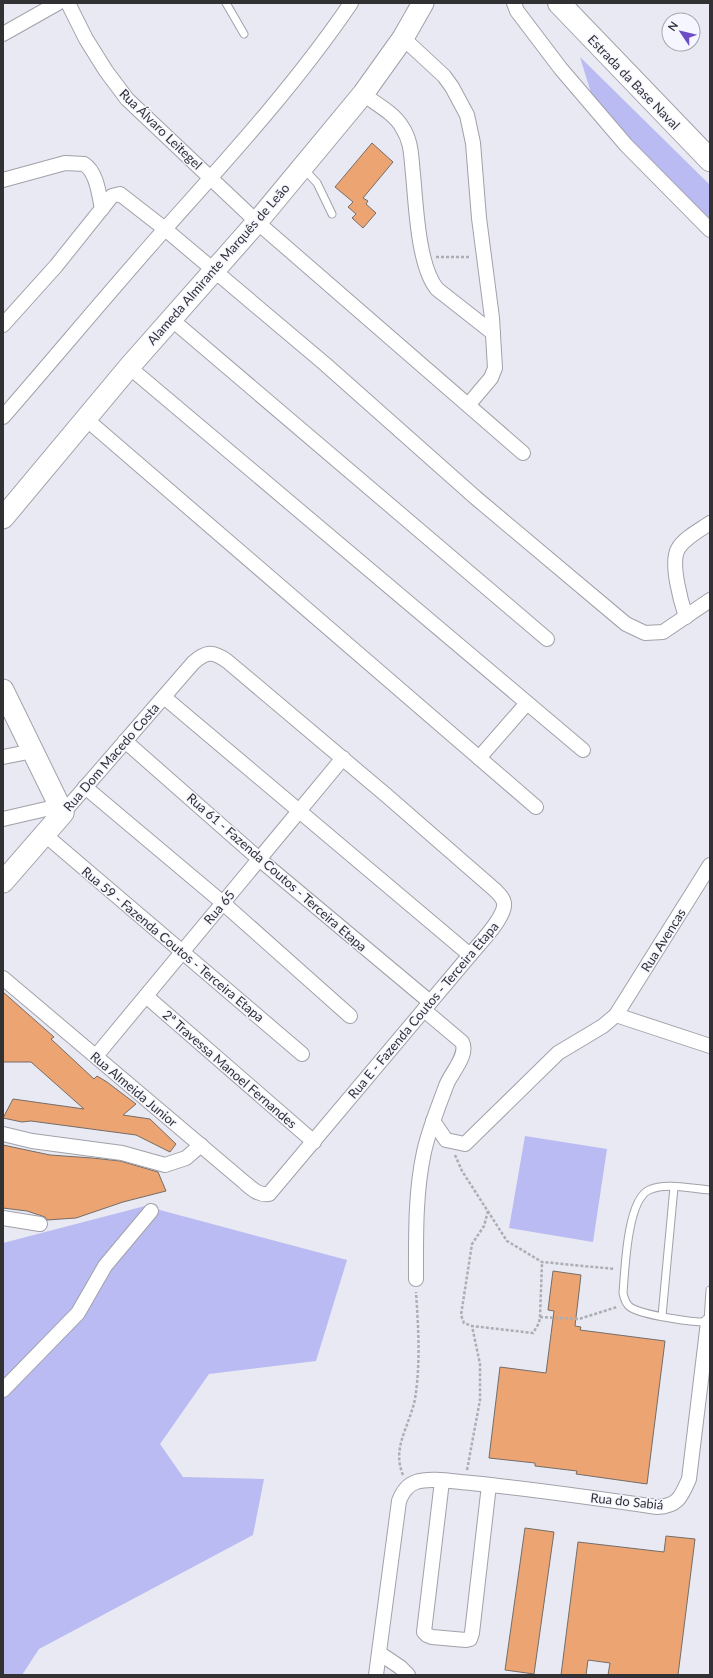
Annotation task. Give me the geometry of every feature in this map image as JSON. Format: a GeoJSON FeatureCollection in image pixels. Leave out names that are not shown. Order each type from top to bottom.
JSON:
{"type":"FeatureCollection","features":[{"type":"Feature","properties":{"kind":"main road","name":"Alameda Almirante Marquês de Leão"},"geometry":{"type":"LineString","coordinates":[[3,518],[129,367],[257,222],[363,94],[403,38],[423,3]]}},
{"type":"Feature","properties":{"kind":"main road","name":"Estrada da Base Naval"},"geometry":{"type":"LineString","coordinates":[[559,3],[710,160]]}},
{"type":"Feature","properties":{"kind":"main road"},"geometry":{"type":"LineString","coordinates":[[3,692],[61,809]]}},
{"type":"Feature","properties":{"kind":"main road","name":"Rua Dom Macedo Costa"},"geometry":{"type":"LineString","coordinates":[[3,882],[44,834],[61,809]]}},
{"type":"Feature","properties":{"kind":"street"},"geometry":{"type":"LineString","coordinates":[[3,34],[58,3]]}},
{"type":"Feature","properties":{"kind":"street","name":"Rua Álvaro Leitegel"},"geometry":{"type":"LineString","coordinates":[[68,3],[98,58],[127,99],[257,222],[470,404],[523,453]]}},
{"type":"Feature","properties":{"kind":"street"},"geometry":{"type":"LineString","coordinates":[[3,417],[165,229],[212,178],[289,86],[331,32],[351,3]]}},
{"type":"Feature","properties":{"kind":"street"},"geometry":{"type":"LineString","coordinates":[[514,3],[517,11],[561,69],[626,145],[710,230]]}},
{"type":"Feature","properties":{"kind":"street"},"geometry":{"type":"LineString","coordinates":[[403,38],[444,76],[467,115],[473,143],[493,333],[494,373],[470,404]]}},
{"type":"Feature","properties":{"kind":"street"},"geometry":{"type":"LineString","coordinates":[[363,94],[395,118],[408,137],[411,152],[418,227],[429,276],[437,290],[493,333]]}},
{"type":"Feature","properties":{"kind":"street"},"geometry":{"type":"LineString","coordinates":[[3,180],[65,163],[84,164],[89,169],[95,180],[102,209]]}},
{"type":"Feature","properties":{"kind":"street"},"geometry":{"type":"LineString","coordinates":[[3,325],[56,266],[114,194],[120,194],[165,229],[214,272],[325,364],[476,498],[621,620],[637,630],[655,633],[663,632],[710,600]]}},
{"type":"Feature","properties":{"kind":"street"},"geometry":{"type":"LineString","coordinates":[[171,319],[547,639]]}},
{"type":"Feature","properties":{"kind":"street"},"geometry":{"type":"LineString","coordinates":[[129,367],[583,750]]}},
{"type":"Feature","properties":{"kind":"street"},"geometry":{"type":"LineString","coordinates":[[86,419],[536,807]]}},
{"type":"Feature","properties":{"kind":"street"},"geometry":{"type":"LineString","coordinates":[[686,617],[678,580],[676,553],[682,544],[710,523]]}},
{"type":"Feature","properties":{"kind":"street","name":"Rua Dom Macedo Costa"},"geometry":{"type":"LineString","coordinates":[[61,809],[85,787],[193,663],[206,653],[217,654],[227,661]]}},
{"type":"Feature","properties":{"kind":"street","name":"Rua E - Fazenda Coutos - Terceira Etapa"},"geometry":{"type":"LineString","coordinates":[[227,661],[343,758],[502,897],[504,904],[501,916],[470,955],[314,1142],[268,1194]]}},
{"type":"Feature","properties":{"kind":"street"},"geometry":{"type":"LineString","coordinates":[[164,697],[300,810],[470,955]]}},
{"type":"Feature","properties":{"kind":"street"},"geometry":{"type":"LineString","coordinates":[[479,758],[527,703]]}},
{"type":"Feature","properties":{"kind":"street","name":"Rua 61 - Fazenda Coutos - Terceira Etapa"},"geometry":{"type":"LineString","coordinates":[[125,741],[427,1006],[462,1042],[464,1047],[462,1055],[448,1081],[433,1121]]}},
{"type":"Feature","properties":{"kind":"street"},"geometry":{"type":"LineString","coordinates":[[3,757],[33,751]]}},
{"type":"Feature","properties":{"kind":"street","name":"Rua 65"},"geometry":{"type":"LineString","coordinates":[[96,1056],[343,758]]}},
{"type":"Feature","properties":{"kind":"street"},"geometry":{"type":"LineString","coordinates":[[85,787],[222,903],[350,1016]]}},
{"type":"Feature","properties":{"kind":"street"},"geometry":{"type":"LineString","coordinates":[[3,820],[61,809]]}},
{"type":"Feature","properties":{"kind":"street","name":"Rua 59 - Fazenda Coutos - Terceira Etapa"},"geometry":{"type":"LineString","coordinates":[[44,834],[302,1054]]}},
{"type":"Feature","properties":{"kind":"street","name":"Rua Avencas"},"geometry":{"type":"LineString","coordinates":[[449,1142],[465,1144],[558,1053],[603,1026],[616,1015],[710,865]]}},
{"type":"Feature","properties":{"kind":"street","name":"Rua Almeida Junior"},"geometry":{"type":"LineString","coordinates":[[3,978],[250,1187],[260,1193],[268,1194]]}},
{"type":"Feature","properties":{"kind":"street","name":"2ª Travessa Manoel Fernandes"},"geometry":{"type":"LineString","coordinates":[[146,996],[314,1142]]}},
{"type":"Feature","properties":{"kind":"street"},"geometry":{"type":"LineString","coordinates":[[616,1015],[709,1043]]}},
{"type":"Feature","properties":{"kind":"street"},"geometry":{"type":"LineString","coordinates":[[433,1121],[439,1132],[449,1142]]}},
{"type":"Feature","properties":{"kind":"street"},"geometry":{"type":"LineString","coordinates":[[416,1279],[416,1233],[422,1162],[433,1121]]}},
{"type":"Feature","properties":{"kind":"street"},"geometry":{"type":"LineString","coordinates":[[3,1134],[32,1141],[122,1153],[165,1165],[186,1158],[201,1145]]}},
{"type":"Feature","properties":{"kind":"street"},"geometry":{"type":"LineString","coordinates":[[3,1390],[78,1313],[105,1266],[151,1211]]}},
{"type":"Feature","properties":{"kind":"street"},"geometry":{"type":"LineString","coordinates":[[3,1218],[40,1224]]}},
{"type":"Feature","properties":{"kind":"street","name":"Rua do Sabiá"},"geometry":{"type":"LineString","coordinates":[[408,1486],[423,1480],[442,1481],[490,1485],[657,1507],[668,1506],[676,1502],[689,1479],[709,1322]]}},
{"type":"Feature","properties":{"kind":"street"},"geometry":{"type":"LineString","coordinates":[[442,1481],[424,1632],[432,1637],[466,1640],[470,1639],[472,1633],[490,1485]]}},
{"type":"Feature","properties":{"kind":"street"},"geometry":{"type":"LineString","coordinates":[[376,1675],[399,1501],[402,1493],[408,1486]]}},
{"type":"Feature","properties":{"kind":"street"},"geometry":{"type":"LineString","coordinates":[[379,1653],[400,1667],[408,1675]]}},
{"type":"Feature","properties":{"kind":"lane"},"geometry":{"type":"LineString","coordinates":[[226,3],[244,34]]}},
{"type":"Feature","properties":{"kind":"lane"},"geometry":{"type":"LineString","coordinates":[[302,168],[317,183],[332,214]]}},
{"type":"Feature","properties":{"kind":"lane"},"geometry":{"type":"LineString","coordinates":[[710,1190],[674,1187],[650,1189],[643,1193],[637,1202],[632,1216],[623,1293],[626,1303],[637,1310],[662,1316],[709,1322],[710,1290]]}},
{"type":"Feature","properties":{"kind":"lane"},"geometry":{"type":"LineString","coordinates":[[662,1316],[674,1187]]}},
{"type":"Feature","properties":{"kind":"path"},"geometry":{"type":"LineString","coordinates":[[424,256],[484,258]]}},
{"type":"Feature","properties":{"kind":"path"},"geometry":{"type":"LineString","coordinates":[[449,1142],[462,1171],[507,1241],[542,1262],[625,1270]]}},
{"type":"Feature","properties":{"kind":"path"},"geometry":{"type":"LineString","coordinates":[[488,1211],[484,1226],[472,1244],[461,1315],[464,1323],[472,1326],[528,1334],[536,1331],[540,1317],[542,1262]]}},
{"type":"Feature","properties":{"kind":"path"},"geometry":{"type":"LineString","coordinates":[[408,1486],[400,1467],[398,1451],[415,1400],[417,1381],[419,1336],[416,1279]]}},
{"type":"Feature","properties":{"kind":"path"},"geometry":{"type":"LineString","coordinates":[[540,1317],[579,1319],[626,1303]]}},
{"type":"Feature","properties":{"kind":"path"},"geometry":{"type":"LineString","coordinates":[[464,1483],[480,1400],[480,1364],[472,1326]]}},
{"type":"Feature","properties":{"kind":"shaded area"},"geometry":{"type":"Polygon","coordinates":[[[580,57],[710,185],[710,222],[595,106],[580,57]]]}},
{"type":"Feature","properties":{"kind":"shaded area"},"geometry":{"type":"Polygon","coordinates":[[[525,1136],[607,1149],[593,1242],[509,1228],[525,1136]]]}},
{"type":"Feature","properties":{"kind":"shaded area"},"geometry":{"type":"Polygon","coordinates":[[[145,1206],[347,1260],[316,1361],[209,1374],[160,1444],[183,1477],[264,1479],[253,1535],[39,1649],[22,1675],[3,1675],[3,1243],[145,1206]]]}},
{"type":"Feature","properties":{"kind":"building"},"geometry":{"type":"Polygon","coordinates":[[[372,143],[393,162],[363,198],[368,201],[366,204],[376,213],[363,228],[352,218],[356,214],[348,207],[353,202],[335,187],[372,143]]]}},
{"type":"Feature","properties":{"kind":"building"},"geometry":{"type":"Polygon","coordinates":[[[3,992],[54,1037],[51,1039],[94,1079],[97,1076],[136,1104],[123,1115],[150,1119],[176,1144],[170,1152],[136,1135],[31,1121],[22,1122],[3,1118],[13,1099],[84,1109],[31,1062],[3,1062],[3,992]]]}},
{"type":"Feature","properties":{"kind":"building"},"geometry":{"type":"Polygon","coordinates":[[[3,1145],[50,1155],[120,1161],[158,1172],[166,1191],[123,1202],[76,1218],[47,1220],[45,1217],[27,1211],[3,1208],[3,1145]]]}},
{"type":"Feature","properties":{"kind":"building"},"geometry":{"type":"Polygon","coordinates":[[[553,1271],[581,1275],[575,1326],[581,1327],[580,1330],[665,1341],[647,1484],[576,1474],[577,1471],[535,1466],[535,1463],[489,1458],[500,1367],[546,1373],[554,1311],[548,1310],[553,1271]]]}},
{"type":"Feature","properties":{"kind":"building"},"geometry":{"type":"Polygon","coordinates":[[[525,1528],[554,1532],[534,1674],[505,1670],[525,1528]]]}},
{"type":"Feature","properties":{"kind":"building"},"geometry":{"type":"Polygon","coordinates":[[[666,1536],[695,1539],[678,1675],[608,1675],[610,1663],[588,1660],[586,1675],[561,1675],[578,1542],[664,1552],[666,1536]]]}}]}
